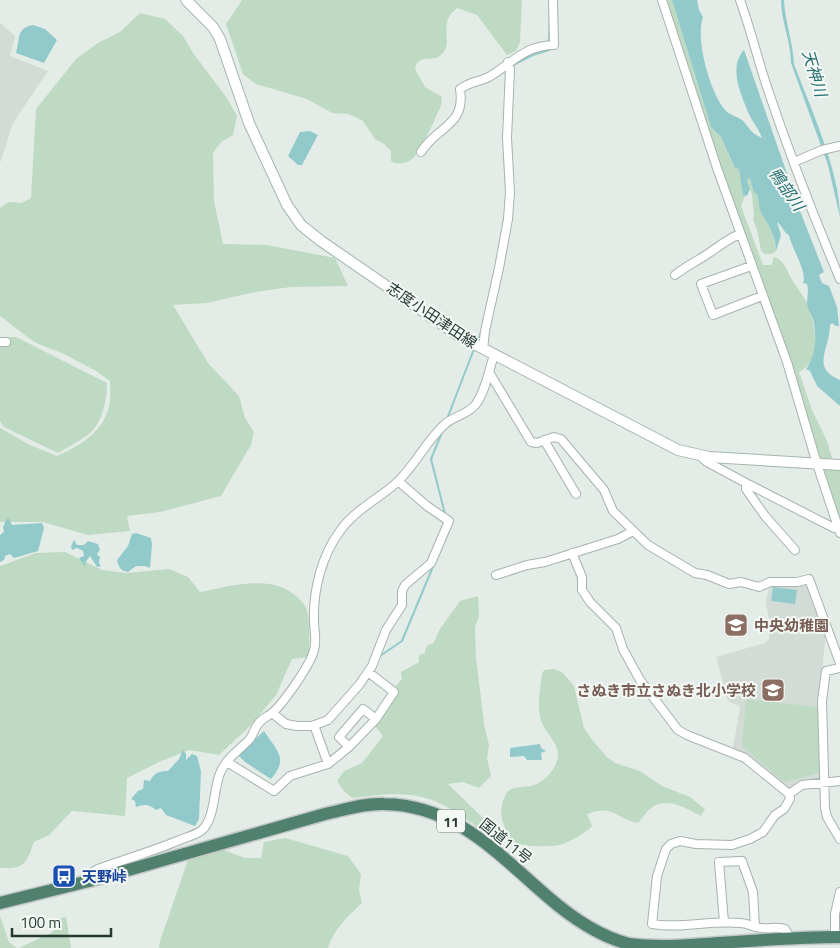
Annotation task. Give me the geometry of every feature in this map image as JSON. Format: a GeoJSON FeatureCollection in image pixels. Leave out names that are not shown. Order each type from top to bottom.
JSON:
{"type":"FeatureCollection","features":[{"type":"Feature","properties":{"kind":"highway","name":"国道11号"},"geometry":{"type":"LineString","coordinates":[[0,904],[352,808],[383,804],[404,805],[440,815],[461,826],[481,840],[561,908],[590,928],[629,944],[672,947],[790,938],[838,937]]}},
{"type":"Feature","properties":{"kind":"main road","name":"志度小田津田線"},"geometry":{"type":"LineString","coordinates":[[186,0],[213,27],[228,61],[249,123],[287,205],[301,225],[321,241],[437,322],[483,349],[678,450],[699,456],[840,465]]}},
{"type":"Feature","properties":{"kind":"street"},"geometry":{"type":"LineString","coordinates":[[421,152],[436,134],[451,124],[458,113],[462,98],[460,89],[469,83],[488,78],[508,62],[523,54],[544,45],[554,45],[553,0]]}},
{"type":"Feature","properties":{"kind":"street"},"geometry":{"type":"LineString","coordinates":[[662,0],[691,92],[751,266],[787,362],[839,530]]}},
{"type":"Feature","properties":{"kind":"street"},"geometry":{"type":"LineString","coordinates":[[740,0],[767,85],[811,210],[840,279]]}},
{"type":"Feature","properties":{"kind":"street"},"geometry":{"type":"LineString","coordinates":[[483,349],[484,331],[508,219],[510,192],[507,138],[510,69],[508,62]]}},
{"type":"Feature","properties":{"kind":"street"},"geometry":{"type":"LineString","coordinates":[[794,162],[840,146]]}},
{"type":"Feature","properties":{"kind":"street"},"geometry":{"type":"LineString","coordinates":[[675,276],[686,266],[731,237],[740,234]]}},
{"type":"Feature","properties":{"kind":"street"},"geometry":{"type":"LineString","coordinates":[[751,266],[701,284],[712,315],[762,296]]}},
{"type":"Feature","properties":{"kind":"street"},"geometry":{"type":"LineString","coordinates":[[93,880],[94,871],[98,869],[149,853],[200,832],[207,824],[221,771],[233,753],[252,736],[263,718],[272,713],[283,701],[310,660],[316,642],[314,619],[317,588],[322,565],[340,530],[373,499],[404,476],[421,452],[446,423],[475,406],[481,395],[494,355]]}},
{"type":"Feature","properties":{"kind":"street"},"geometry":{"type":"LineString","coordinates":[[488,372],[531,442],[537,443],[554,437],[561,439],[604,490],[613,511],[633,531],[660,552],[680,562],[695,573],[707,575],[729,584],[741,582],[759,587],[770,582],[797,582],[809,579],[840,663]]}},
{"type":"Feature","properties":{"kind":"street"},"geometry":{"type":"LineString","coordinates":[[544,440],[576,494]]}},
{"type":"Feature","properties":{"kind":"street"},"geometry":{"type":"LineString","coordinates":[[699,456],[746,483],[839,530]]}},
{"type":"Feature","properties":{"kind":"street"},"geometry":{"type":"LineString","coordinates":[[272,713],[286,724],[297,726],[314,725],[328,720],[368,672],[386,630],[402,605],[402,591],[405,585],[431,563],[449,521],[427,506],[398,481]]}},
{"type":"Feature","properties":{"kind":"street"},"geometry":{"type":"LineString","coordinates":[[746,483],[746,489],[765,516],[795,550]]}},
{"type":"Feature","properties":{"kind":"street"},"geometry":{"type":"LineString","coordinates":[[496,575],[618,539],[633,531]]}},
{"type":"Feature","properties":{"kind":"street"},"geometry":{"type":"LineString","coordinates":[[572,553],[582,577],[582,590],[590,602],[616,628],[623,649],[640,680],[667,718],[678,730],[687,735],[745,758],[789,794],[790,799],[784,809],[775,815],[763,832],[750,839],[732,845],[696,844],[680,841],[671,844],[666,849],[657,876],[652,924],[666,926],[724,922],[743,923],[755,927],[785,929],[790,938]]}},
{"type":"Feature","properties":{"kind":"street"},"geometry":{"type":"LineString","coordinates":[[840,668],[826,671],[822,701],[825,808],[827,817],[840,839]]}},
{"type":"Feature","properties":{"kind":"street"},"geometry":{"type":"LineString","coordinates":[[227,762],[274,791],[290,776],[328,764],[349,747],[376,719],[394,692],[368,672]]}},
{"type":"Feature","properties":{"kind":"street"},"geometry":{"type":"LineString","coordinates":[[349,747],[339,737],[363,710],[376,719]]}},
{"type":"Feature","properties":{"kind":"street"},"geometry":{"type":"LineString","coordinates":[[314,725],[328,764]]}},
{"type":"Feature","properties":{"kind":"street"},"geometry":{"type":"LineString","coordinates":[[789,794],[802,786],[840,781]]}},
{"type":"Feature","properties":{"kind":"street"},"geometry":{"type":"LineString","coordinates":[[724,922],[719,862],[742,860],[753,892],[755,927]]}},
{"type":"Feature","properties":{"kind":"street"},"geometry":{"type":"LineString","coordinates":[[838,937],[835,914],[840,892]]}},
{"type":"Feature","properties":{"kind":"shaded area"},"geometry":{"type":"Polygon","coordinates":[[[0,23],[15,36],[10,56],[48,71],[13,123],[0,163],[0,23]]]}},
{"type":"Feature","properties":{"kind":"shaded area","name":"さぬき市立さぬき北小学校"},"geometry":{"type":"Polygon","coordinates":[[[770,583],[808,583],[826,632],[819,703],[822,779],[789,791],[733,748],[740,707],[728,701],[716,657],[765,643],[769,639],[769,620],[766,602],[770,583]]]}},
{"type":"Feature","properties":{"kind":"green space"},"geometry":{"type":"Polygon","coordinates":[[[242,0],[522,0],[520,42],[516,51],[507,55],[477,15],[457,8],[451,14],[446,27],[445,50],[437,57],[419,61],[415,69],[425,87],[442,97],[441,106],[415,156],[407,162],[394,163],[391,161],[391,151],[375,139],[363,121],[358,118],[348,114],[332,113],[307,99],[256,84],[243,74],[226,24],[242,0]]]}},
{"type":"Feature","properties":{"kind":"green space"},"geometry":{"type":"Polygon","coordinates":[[[665,0],[672,0],[711,127],[721,137],[735,168],[739,169],[745,196],[741,206],[763,265],[772,265],[773,258],[775,257],[781,261],[811,313],[815,333],[814,352],[806,367],[799,372],[832,458],[840,468],[840,524],[804,405],[693,92],[665,0]]]}},
{"type":"Feature","properties":{"kind":"green space"},"geometry":{"type":"Polygon","coordinates":[[[140,13],[165,19],[183,36],[193,53],[227,98],[237,116],[233,135],[221,142],[213,153],[214,201],[223,244],[267,245],[335,258],[348,286],[291,287],[255,292],[207,303],[173,305],[208,363],[239,396],[245,418],[254,432],[251,445],[221,496],[160,512],[127,516],[130,531],[88,535],[43,522],[0,522],[0,428],[30,445],[57,456],[83,442],[98,429],[108,412],[110,381],[96,371],[64,354],[34,342],[0,316],[0,208],[9,202],[21,203],[31,198],[36,109],[76,59],[98,43],[120,32],[140,13]]]}},
{"type":"Feature","properties":{"kind":"green space"},"geometry":{"type":"Polygon","coordinates":[[[750,178],[754,192],[757,194],[760,211],[769,226],[775,242],[776,251],[772,254],[765,254],[761,251],[757,229],[753,220],[752,195],[747,180],[750,178]]]}},
{"type":"Feature","properties":{"kind":"green space"},"geometry":{"type":"Polygon","coordinates":[[[0,337],[16,337],[107,383],[101,417],[89,434],[58,453],[4,427],[0,421],[0,337]]]}},
{"type":"Feature","properties":{"kind":"green space"},"geometry":{"type":"Polygon","coordinates":[[[65,552],[102,570],[126,573],[169,569],[188,577],[200,592],[228,586],[257,583],[283,588],[295,595],[307,610],[309,657],[292,659],[276,695],[250,726],[219,755],[189,750],[127,778],[125,816],[72,811],[49,835],[34,842],[23,864],[15,867],[0,868],[0,566],[36,553],[65,552]]]}},
{"type":"Feature","properties":{"kind":"green space"},"geometry":{"type":"Polygon","coordinates":[[[478,596],[479,616],[475,627],[476,657],[484,724],[489,745],[487,758],[491,776],[479,788],[463,782],[448,784],[487,822],[499,843],[457,813],[435,801],[403,794],[352,798],[337,781],[344,771],[362,763],[383,736],[374,725],[398,694],[395,687],[402,679],[401,672],[419,662],[419,655],[425,653],[428,645],[433,644],[440,629],[460,601],[478,596]]]}},
{"type":"Feature","properties":{"kind":"green space"},"geometry":{"type":"Polygon","coordinates":[[[554,669],[563,673],[574,686],[584,728],[607,757],[615,763],[640,771],[662,786],[690,797],[705,809],[701,816],[670,803],[664,803],[651,808],[638,823],[603,810],[587,814],[592,826],[577,837],[560,845],[529,846],[512,841],[503,823],[502,804],[504,797],[512,789],[534,785],[541,781],[552,771],[558,758],[556,746],[542,723],[539,705],[542,674],[544,670],[554,669]]]}},
{"type":"Feature","properties":{"kind":"green space"},"geometry":{"type":"Polygon","coordinates":[[[746,699],[818,707],[820,773],[784,782],[742,746],[746,699]]]}},
{"type":"Feature","properties":{"kind":"green space"},"geometry":{"type":"Polygon","coordinates":[[[285,838],[348,856],[361,874],[359,890],[362,903],[337,929],[328,948],[159,948],[189,857],[218,848],[245,858],[261,858],[264,842],[285,838]]]}},
{"type":"Feature","properties":{"kind":"green space"},"geometry":{"type":"Polygon","coordinates":[[[0,916],[9,942],[17,948],[0,948],[0,916]]]}},
{"type":"Feature","properties":{"kind":"green space"},"geometry":{"type":"Polygon","coordinates":[[[66,917],[71,948],[19,948],[53,932],[52,920],[66,917]]]}},
{"type":"Feature","properties":{"kind":"water","name":"鴨部川"},"geometry":{"type":"Polygon","coordinates":[[[672,0],[697,0],[703,17],[701,38],[705,65],[719,102],[727,112],[742,120],[752,132],[762,138],[749,114],[737,81],[737,64],[744,50],[800,211],[824,272],[819,275],[822,283],[829,286],[837,307],[839,326],[832,323],[830,325],[824,364],[826,370],[831,375],[840,380],[840,406],[817,386],[810,371],[806,369],[813,353],[815,329],[807,304],[807,284],[803,283],[803,273],[789,235],[777,222],[781,235],[776,251],[775,241],[760,211],[757,194],[754,193],[750,178],[747,180],[750,189],[747,196],[743,195],[739,169],[735,168],[721,137],[711,127],[672,0]]]}},
{"type":"Feature","properties":{"kind":"water"},"geometry":{"type":"Polygon","coordinates":[[[781,0],[784,0],[794,64],[830,160],[839,199],[840,217],[828,165],[791,63],[781,0]]]}},
{"type":"Feature","properties":{"kind":"water"},"geometry":{"type":"Polygon","coordinates":[[[33,25],[45,29],[57,40],[44,63],[16,53],[21,31],[33,25]]]}},
{"type":"Feature","properties":{"kind":"water"},"geometry":{"type":"Polygon","coordinates":[[[310,131],[318,135],[302,165],[298,165],[288,156],[300,132],[310,131]]]}},
{"type":"Feature","properties":{"kind":"water"},"geometry":{"type":"Polygon","coordinates":[[[8,517],[12,525],[42,523],[44,528],[38,551],[14,558],[10,554],[5,556],[4,560],[0,562],[0,535],[4,532],[3,527],[8,517]]]}},
{"type":"Feature","properties":{"kind":"water"},"geometry":{"type":"Polygon","coordinates":[[[136,533],[151,538],[150,568],[136,566],[128,572],[120,568],[117,560],[128,546],[132,534],[136,533]]]}},
{"type":"Feature","properties":{"kind":"water"},"geometry":{"type":"Polygon","coordinates":[[[74,540],[77,545],[84,545],[88,541],[98,544],[100,550],[97,554],[100,557],[99,563],[101,566],[97,567],[90,556],[85,563],[85,567],[79,558],[84,556],[83,551],[77,548],[72,550],[71,546],[74,540]]]}},
{"type":"Feature","properties":{"kind":"water"},"geometry":{"type":"Polygon","coordinates":[[[773,587],[797,590],[795,604],[771,601],[773,587]]]}},
{"type":"Feature","properties":{"kind":"water"},"geometry":{"type":"Polygon","coordinates":[[[264,731],[277,749],[280,760],[276,772],[271,779],[245,762],[238,755],[264,731]]]}},
{"type":"Feature","properties":{"kind":"water"},"geometry":{"type":"Polygon","coordinates":[[[540,744],[541,748],[546,751],[541,753],[542,760],[527,760],[524,756],[510,757],[510,748],[540,744]]]}},
{"type":"Feature","properties":{"kind":"water"},"geometry":{"type":"Polygon","coordinates":[[[183,750],[186,754],[186,760],[192,754],[197,756],[201,771],[199,819],[195,826],[166,815],[161,808],[156,810],[146,805],[136,807],[135,801],[131,799],[138,791],[143,789],[144,780],[150,781],[157,773],[168,771],[179,759],[183,750]]]}},
{"type":"Feature","properties":{"kind":"waterway"},"geometry":{"type":"LineString","coordinates":[[549,41],[550,16]]}},
{"type":"Feature","properties":{"kind":"waterway"},"geometry":{"type":"LineString","coordinates":[[513,65],[533,55],[549,50]]}},
{"type":"Feature","properties":{"kind":"waterway"},"geometry":{"type":"LineString","coordinates":[[506,70],[506,86]]}},
{"type":"Feature","properties":{"kind":"waterway"},"geometry":{"type":"LineString","coordinates":[[506,185],[506,196]]}},
{"type":"Feature","properties":{"kind":"waterway"},"geometry":{"type":"LineString","coordinates":[[477,342],[482,330]]}},
{"type":"Feature","properties":{"kind":"waterway"},"geometry":{"type":"LineString","coordinates":[[447,419],[474,349]]}},
{"type":"Feature","properties":{"kind":"waterway"},"geometry":{"type":"LineString","coordinates":[[443,430],[431,459],[445,514]]}},
{"type":"Feature","properties":{"kind":"waterway"},"geometry":{"type":"LineString","coordinates":[[380,656],[402,641],[434,564]]}},
{"type":"Feature","properties":{"kind":"place","name":"中央幼稚園"},"geometry":{"type":"Point","coordinates":[736,625]}},
{"type":"Feature","properties":{"kind":"place","name":"さぬき市立さぬき北小学校"},"geometry":{"type":"Point","coordinates":[773,690]}},
{"type":"Feature","properties":{"kind":"place","name":"天野峠"},"geometry":{"type":"Point","coordinates":[64,876]}},
{"type":"Feature","properties":{"kind":"water label","name":"天神川"},"geometry":{"type":"Point","coordinates":[815,73]}}]}
